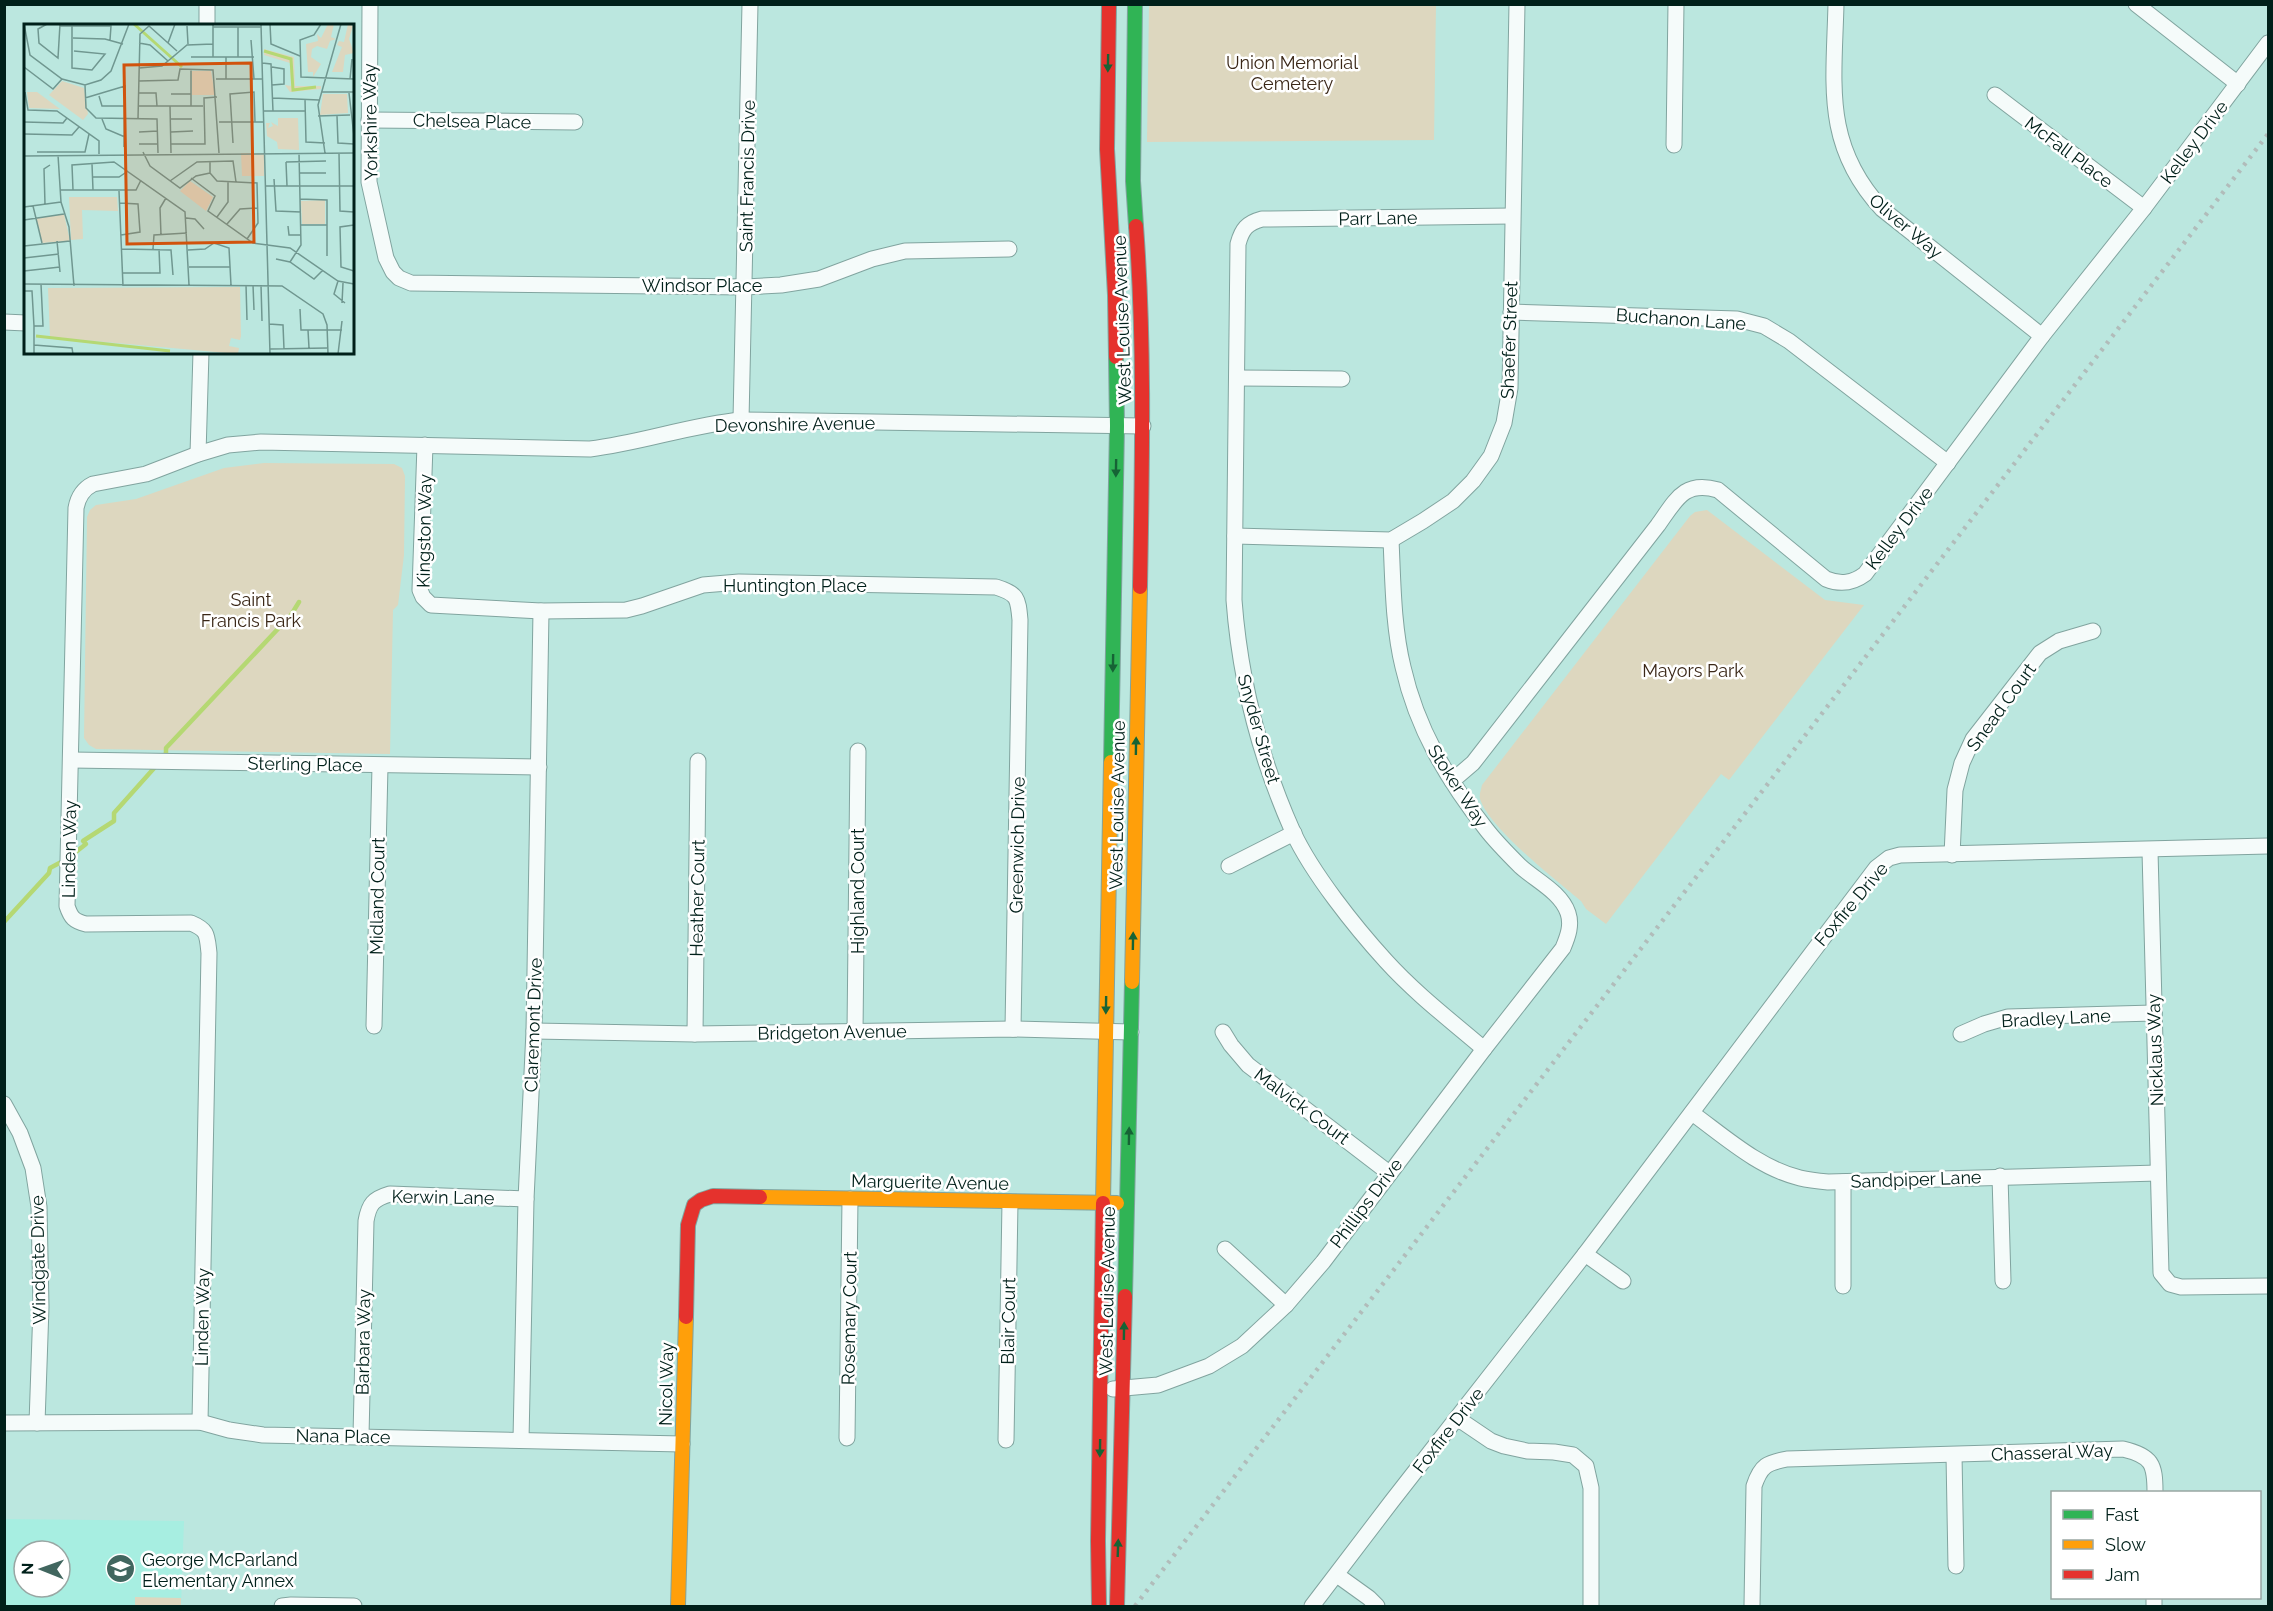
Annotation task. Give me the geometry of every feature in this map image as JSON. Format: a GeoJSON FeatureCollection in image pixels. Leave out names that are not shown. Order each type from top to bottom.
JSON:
{"type":"FeatureCollection","features":[{"type":"Feature","properties":{"kind":"main road","name":"West Louise Avenue"},"geometry":{"type":"LineString","coordinates":[[1099,1606],[1103,1202],[1117,426],[1115,295],[1107,148],[1109,4]]}},
{"type":"Feature","properties":{"kind":"main road","name":"West Louise Avenue"},"geometry":{"type":"LineString","coordinates":[[1117,1606],[1128,1203],[1143,426],[1141,294],[1133,180],[1135,4]]}},
{"type":"Feature","properties":{"kind":"main road","name":"Nicol Way"},"geometry":{"type":"LineString","coordinates":[[678,1606],[688,1225],[691,1208],[698,1200],[712,1196],[733,1197]]}},
{"type":"Feature","properties":{"kind":"main road","name":"Marguerite Avenue"},"geometry":{"type":"LineString","coordinates":[[733,1197],[1128,1203]]}},
{"type":"Feature","properties":{"kind":"street"},"geometry":{"type":"LineString","coordinates":[[207,4],[207,24]]}},
{"type":"Feature","properties":{"kind":"street","name":"Yorkshire Way"},"geometry":{"type":"LineString","coordinates":[[370,4],[369,183],[386,258],[393,272]]}},
{"type":"Feature","properties":{"kind":"street","name":"Saint Francis Drive"},"geometry":{"type":"LineString","coordinates":[[741,420],[750,4]]}},
{"type":"Feature","properties":{"kind":"street","name":"Shaefer Street"},"geometry":{"type":"LineString","coordinates":[[1391,540],[1453,501],[1473,482],[1491,456],[1504,423],[1510,388],[1517,4]]}},
{"type":"Feature","properties":{"kind":"street"},"geometry":{"type":"LineString","coordinates":[[1674,145],[1677,4]]}},
{"type":"Feature","properties":{"kind":"street","name":"Oliver Way"},"geometry":{"type":"LineString","coordinates":[[1836,4],[1836,112],[1841,144],[1865,191],[1882,209],[2042,336]]}},
{"type":"Feature","properties":{"kind":"street"},"geometry":{"type":"LineString","coordinates":[[2136,4],[2238,84]]}},
{"type":"Feature","properties":{"kind":"street","name":"Kelley Drive"},"geometry":{"type":"LineString","coordinates":[[1452,782],[1473,763],[1677,498],[1686,490],[1705,486],[1718,490],[1826,579],[1841,583],[1855,581],[1865,574],[2042,336],[2144,208],[2268,43]]}},
{"type":"Feature","properties":{"kind":"street","name":"McFall Place"},"geometry":{"type":"LineString","coordinates":[[1995,95],[2144,208]]}},
{"type":"Feature","properties":{"kind":"street","name":"Chelsea Place"},"geometry":{"type":"LineString","coordinates":[[369,120],[575,122]]}},
{"type":"Feature","properties":{"kind":"street","name":"Parr Lane"},"geometry":{"type":"LineString","coordinates":[[1245,226],[1262,219],[1512,216]]}},
{"type":"Feature","properties":{"kind":"street","name":"Snyder Street"},"geometry":{"type":"LineString","coordinates":[[1245,226],[1238,244],[1234,600],[1237,646],[1250,710],[1266,761],[1294,833],[1340,906],[1385,960],[1421,996],[1484,1049]]}},
{"type":"Feature","properties":{"kind":"street","name":"Windsor Place"},"geometry":{"type":"LineString","coordinates":[[393,272],[399,278],[411,283],[780,285],[819,279],[905,251],[1009,249]]}},
{"type":"Feature","properties":{"kind":"street","name":"Buchanon Lane"},"geometry":{"type":"LineString","coordinates":[[1511,312],[1737,319],[1764,326],[1790,341],[1948,463]]}},
{"type":"Feature","properties":{"kind":"street"},"geometry":{"type":"LineString","coordinates":[[4,322],[24,323]]}},
{"type":"Feature","properties":{"kind":"street"},"geometry":{"type":"LineString","coordinates":[[198,454],[201,354]]}},
{"type":"Feature","properties":{"kind":"street"},"geometry":{"type":"LineString","coordinates":[[1237,378],[1342,380]]}},
{"type":"Feature","properties":{"kind":"street","name":"Devonshire Avenue"},"geometry":{"type":"LineString","coordinates":[[198,454],[228,445],[261,442],[590,448],[619,445],[710,423],[741,420],[1143,426]]}},
{"type":"Feature","properties":{"kind":"street","name":"Kingston Way"},"geometry":{"type":"LineString","coordinates":[[425,445],[420,590],[431,605],[438,607]]}},
{"type":"Feature","properties":{"kind":"street","name":"Linden Way"},"geometry":{"type":"LineString","coordinates":[[198,454],[146,474],[93,484],[86,487],[77,499],[68,906],[71,917],[77,922],[86,924],[190,922],[202,927],[207,935],[209,964],[200,1422]]}},
{"type":"Feature","properties":{"kind":"street"},"geometry":{"type":"LineString","coordinates":[[1235,536],[1391,540]]}},
{"type":"Feature","properties":{"kind":"street","name":"Stoker Way"},"geometry":{"type":"LineString","coordinates":[[1391,540],[1396,617],[1403,667],[1421,726],[1438,761],[1491,836],[1521,867],[1566,906],[1570,932]]}},
{"type":"Feature","properties":{"kind":"street","name":"Huntington Place"},"geometry":{"type":"LineString","coordinates":[[438,607],[541,611],[626,610],[703,585],[739,582],[996,587],[1010,592],[1018,602],[1020,661]]}},
{"type":"Feature","properties":{"kind":"street","name":"Claremont Drive"},"geometry":{"type":"LineString","coordinates":[[521,1440],[526,1198],[534,1031],[541,611]]}},
{"type":"Feature","properties":{"kind":"street","name":"Snead Court"},"geometry":{"type":"LineString","coordinates":[[1952,855],[1955,790],[1962,763],[1973,739],[2040,653],[2059,641],[2093,630]]}},
{"type":"Feature","properties":{"kind":"street","name":"Greenwich Drive"},"geometry":{"type":"LineString","coordinates":[[1014,1029],[1020,661]]}},
{"type":"Feature","properties":{"kind":"street","name":"Highland Court"},"geometry":{"type":"LineString","coordinates":[[855,1032],[858,751]]}},
{"type":"Feature","properties":{"kind":"street","name":"Sterling Place"},"geometry":{"type":"LineString","coordinates":[[71,760],[539,767]]}},
{"type":"Feature","properties":{"kind":"street","name":"Heather Court"},"geometry":{"type":"LineString","coordinates":[[695,1034],[698,761]]}},
{"type":"Feature","properties":{"kind":"street","name":"Midland Court"},"geometry":{"type":"LineString","coordinates":[[374,1026],[380,766]]}},
{"type":"Feature","properties":{"kind":"street"},"geometry":{"type":"LineString","coordinates":[[1229,866],[1294,833]]}},
{"type":"Feature","properties":{"kind":"street","name":"Foxfire Drive"},"geometry":{"type":"LineString","coordinates":[[1312,1606],[1585,1254],[1876,868],[1889,858],[1900,855],[2150,851],[2268,846]]}},
{"type":"Feature","properties":{"kind":"street","name":"Nicklaus Way"},"geometry":{"type":"LineString","coordinates":[[2150,851],[2161,1273],[2170,1284],[2181,1287],[2268,1286]]}},
{"type":"Feature","properties":{"kind":"street","name":"Phillips Drive"},"geometry":{"type":"LineString","coordinates":[[1101,1389],[1158,1385],[1209,1366],[1242,1346],[1286,1305],[1323,1262],[1563,948],[1570,932]]}},
{"type":"Feature","properties":{"kind":"street","name":"Bradley Lane"},"geometry":{"type":"LineString","coordinates":[[1961,1034],[1984,1023],[2008,1017],[2154,1013]]}},
{"type":"Feature","properties":{"kind":"street","name":"Bridgeton Avenue"},"geometry":{"type":"LineString","coordinates":[[534,1031],[695,1034],[1014,1029],[1131,1032]]}},
{"type":"Feature","properties":{"kind":"street","name":"Malvick Court"},"geometry":{"type":"LineString","coordinates":[[1223,1032],[1248,1065],[1389,1173]]}},
{"type":"Feature","properties":{"kind":"street","name":"Windgate Drive"},"geometry":{"type":"LineString","coordinates":[[4,1104],[20,1133],[33,1168],[39,1207],[40,1307],[37,1423]]}},
{"type":"Feature","properties":{"kind":"street","name":"Sandpiper Lane"},"geometry":{"type":"LineString","coordinates":[[1692,1113],[1746,1154],[1799,1178],[1827,1182],[2158,1173]]}},
{"type":"Feature","properties":{"kind":"street"},"geometry":{"type":"LineString","coordinates":[[2000,1176],[2003,1281]]}},
{"type":"Feature","properties":{"kind":"street"},"geometry":{"type":"LineString","coordinates":[[1843,1182],[1843,1286]]}},
{"type":"Feature","properties":{"kind":"street","name":"Kerwin Lane"},"geometry":{"type":"LineString","coordinates":[[365,1248],[369,1207],[375,1198],[390,1194],[526,1198]]}},
{"type":"Feature","properties":{"kind":"street","name":"Rosemary Court"},"geometry":{"type":"LineString","coordinates":[[847,1438],[850,1199]]}},
{"type":"Feature","properties":{"kind":"street","name":"Blair Court"},"geometry":{"type":"LineString","coordinates":[[1006,1440],[1010,1202]]}},
{"type":"Feature","properties":{"kind":"street","name":"Barbara Way"},"geometry":{"type":"LineString","coordinates":[[361,1436],[365,1248]]}},
{"type":"Feature","properties":{"kind":"street"},"geometry":{"type":"LineString","coordinates":[[1225,1249],[1286,1305]]}},
{"type":"Feature","properties":{"kind":"street"},"geometry":{"type":"LineString","coordinates":[[1585,1254],[1623,1281]]}},
{"type":"Feature","properties":{"kind":"street"},"geometry":{"type":"LineString","coordinates":[[1457,1418],[1491,1441],[1504,1446],[1527,1451],[1573,1455],[1586,1466],[1591,1488],[1591,1606]]}},
{"type":"Feature","properties":{"kind":"street","name":"Nana Place"},"geometry":{"type":"LineString","coordinates":[[4,1423],[200,1422],[229,1430],[263,1435],[682,1444]]}},
{"type":"Feature","properties":{"kind":"street","name":"Chasseral Way"},"geometry":{"type":"LineString","coordinates":[[1954,1455],[2123,1449],[2140,1453],[2151,1463],[2155,1474],[2155,1491]]}},
{"type":"Feature","properties":{"kind":"street"},"geometry":{"type":"LineString","coordinates":[[1752,1606],[1754,1485],[1758,1474],[1768,1463],[1787,1459],[1954,1455],[1956,1566]]}},
{"type":"Feature","properties":{"kind":"street"},"geometry":{"type":"LineString","coordinates":[[1337,1575],[1377,1606]]}},
{"type":"Feature","properties":{"kind":"street"},"geometry":{"type":"LineString","coordinates":[[282,1606],[354,1606]]}},
{"type":"Feature","properties":{"kind":"shaded area","name":"George McParland Elementary Annex"},"geometry":{"type":"Polygon","coordinates":[[[5,1519],[184,1521],[181,1606],[5,1606],[5,1519]]]}},
{"type":"Feature","properties":{"kind":"green space","name":"Union Memorial Cemetery"},"geometry":{"type":"Polygon","coordinates":[[[1149,5],[1436,5],[1434,140],[1147,142],[1149,5]]]}},
{"type":"Feature","properties":{"kind":"green space","name":"Saint Francis Park"},"geometry":{"type":"Polygon","coordinates":[[[264,463],[394,464],[402,468],[405,476],[404,555],[398,605],[393,610],[390,754],[96,749],[89,745],[84,738],[87,517],[90,510],[96,505],[136,499],[224,468],[264,463]]]}},
{"type":"Feature","properties":{"kind":"green space","name":"Mayors Park"},"geometry":{"type":"Polygon","coordinates":[[[1707,510],[1825,600],[1864,605],[1729,780],[1721,774],[1606,924],[1586,909],[1581,901],[1510,839],[1486,811],[1480,799],[1480,792],[1482,785],[1690,516],[1695,512],[1707,510]]]}},
{"type":"Feature","properties":{"kind":"green space"},"geometry":{"type":"Polygon","coordinates":[[[135,1597],[181,1598],[181,1606],[135,1606],[135,1597]]]}},
{"type":"Feature","properties":{"kind":"waterway"},"geometry":{"type":"LineString","coordinates":[[163,757],[166,748],[291,615],[299,602]]}},
{"type":"Feature","properties":{"kind":"waterway"},"geometry":{"type":"LineString","coordinates":[[72,855],[86,844],[83,841],[114,821],[114,813],[156,766]]}},
{"type":"Feature","properties":{"kind":"waterway"},"geometry":{"type":"LineString","coordinates":[[4,922],[49,873],[50,868],[65,860]]}},
{"type":"Feature","properties":{"kind":"railway"},"geometry":{"type":"LineString","coordinates":[[1135,1606],[2268,134]]}},
{"type":"Feature","properties":{"kind":"traffic: fast"},"geometry":{"type":"LineString","coordinates":[[1135,4],[1133,181],[1136,226]]}},
{"type":"Feature","properties":{"kind":"traffic: fast"},"geometry":{"type":"LineString","coordinates":[[1111,762],[1117,426],[1116,357]]}},
{"type":"Feature","properties":{"kind":"traffic: fast"},"geometry":{"type":"LineString","coordinates":[[1125,1296],[1132,982]]}},
{"type":"Feature","properties":{"kind":"traffic: slow"},"geometry":{"type":"LineString","coordinates":[[1132,982],[1140,587]]}},
{"type":"Feature","properties":{"kind":"traffic: slow"},"geometry":{"type":"LineString","coordinates":[[1103,1203],[1111,762]]}},
{"type":"Feature","properties":{"kind":"traffic: slow"},"geometry":{"type":"LineString","coordinates":[[760,1197],[1117,1203]]}},
{"type":"Feature","properties":{"kind":"traffic: slow"},"geometry":{"type":"LineString","coordinates":[[678,1606],[686,1317]]}},
{"type":"Feature","properties":{"kind":"traffic: jam"},"geometry":{"type":"LineString","coordinates":[[1109,4],[1107,149],[1116,357]]}},
{"type":"Feature","properties":{"kind":"traffic: jam"},"geometry":{"type":"LineString","coordinates":[[1136,226],[1142,362],[1140,587]]}},
{"type":"Feature","properties":{"kind":"traffic: jam"},"geometry":{"type":"LineString","coordinates":[[686,1317],[688,1225],[694,1205],[713,1196],[760,1197]]}},
{"type":"Feature","properties":{"kind":"traffic: jam"},"geometry":{"type":"LineString","coordinates":[[1099,1606],[1103,1203]]}},
{"type":"Feature","properties":{"kind":"traffic: jam"},"geometry":{"type":"LineString","coordinates":[[1117,1606],[1125,1296]]}},
{"type":"Feature","properties":{"kind":"place","name":"George McParland Elementary Annex"},"geometry":{"type":"Point","coordinates":[121,1569]}}]}
